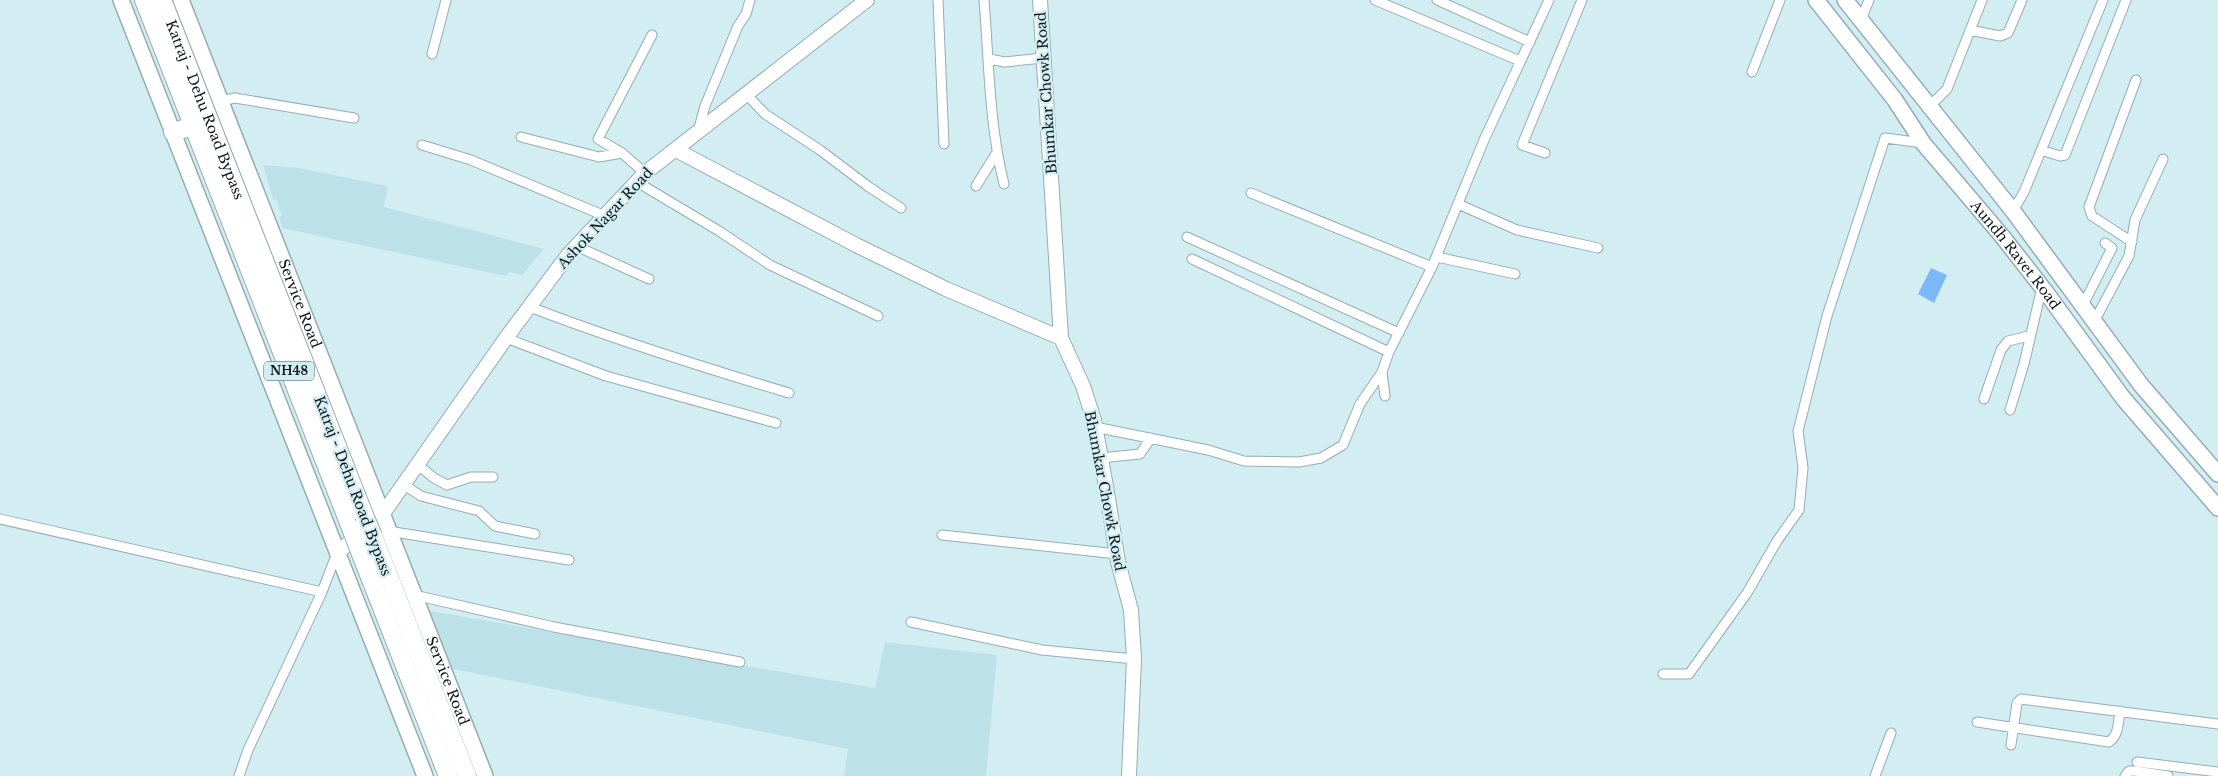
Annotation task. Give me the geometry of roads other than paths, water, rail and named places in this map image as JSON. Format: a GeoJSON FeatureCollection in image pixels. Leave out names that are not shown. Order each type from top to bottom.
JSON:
{"type":"FeatureCollection","features":[{"type":"Feature","properties":{"kind":"highway","name":"Katraj - Dehu Road Bypass"},"geometry":{"type":"LineString","coordinates":[[144,0],[448,776]]}},
{"type":"Feature","properties":{"kind":"highway","name":"Katraj - Dehu Road Bypass"},"geometry":{"type":"LineString","coordinates":[[162,0],[364,514],[381,534],[467,776]]}},
{"type":"Feature","properties":{"kind":"highway"},"geometry":{"type":"LineString","coordinates":[[173,132],[193,126]]}},
{"type":"Feature","properties":{"kind":"main road"},"geometry":{"type":"LineString","coordinates":[[121,0],[425,776]]}},
{"type":"Feature","properties":{"kind":"main road","name":"Service Road"},"geometry":{"type":"LineString","coordinates":[[181,0],[382,515],[381,534],[414,595],[485,776]]}},
{"type":"Feature","properties":{"kind":"main road","name":"Aundh Ravet Road"},"geometry":{"type":"LineString","coordinates":[[1816,0],[1894,100],[1923,144],[2002,236],[2042,287],[2123,398],[2218,508]]}},
{"type":"Feature","properties":{"kind":"main road","name":"Aundh Ravet Road"},"geometry":{"type":"LineString","coordinates":[[1845,0],[2013,211],[2141,385],[2218,474]]}},
{"type":"Feature","properties":{"kind":"street"},"geometry":{"type":"LineString","coordinates":[[432,54],[446,0]]}},
{"type":"Feature","properties":{"kind":"street"},"geometry":{"type":"LineString","coordinates":[[698,132],[705,106],[738,26],[746,14],[750,0]]}},
{"type":"Feature","properties":{"kind":"street","name":"Ashok Nagar Road"},"geometry":{"type":"LineString","coordinates":[[337,553],[382,515],[506,338],[576,246],[641,178],[867,0]]}},
{"type":"Feature","properties":{"kind":"street"},"geometry":{"type":"LineString","coordinates":[[938,0],[944,144]]}},
{"type":"Feature","properties":{"kind":"street"},"geometry":{"type":"LineString","coordinates":[[984,0],[996,154],[1004,184]]}},
{"type":"Feature","properties":{"kind":"street","name":"Bhumkar Chowk Road"},"geometry":{"type":"LineString","coordinates":[[1040,0],[1062,338],[1083,386],[1095,427],[1117,554],[1131,610],[1134,659],[1129,776]]}},
{"type":"Feature","properties":{"kind":"street"},"geometry":{"type":"LineString","coordinates":[[1375,0],[1520,61]]}},
{"type":"Feature","properties":{"kind":"street"},"geometry":{"type":"LineString","coordinates":[[1437,0],[1530,42]]}},
{"type":"Feature","properties":{"kind":"street"},"geometry":{"type":"LineString","coordinates":[[1095,427],[1208,450],[1244,461],[1299,462],[1321,458],[1343,445],[1360,404],[1382,372],[1389,352],[1432,267],[1484,140],[1549,0]]}},
{"type":"Feature","properties":{"kind":"street"},"geometry":{"type":"LineString","coordinates":[[1545,153],[1522,145],[1582,0]]}},
{"type":"Feature","properties":{"kind":"street"},"geometry":{"type":"LineString","coordinates":[[1752,72],[1780,0]]}},
{"type":"Feature","properties":{"kind":"street"},"geometry":{"type":"LineString","coordinates":[[1861,20],[1869,0]]}},
{"type":"Feature","properties":{"kind":"street"},"geometry":{"type":"LineString","coordinates":[[1929,107],[1947,89],[1982,0]]}},
{"type":"Feature","properties":{"kind":"street"},"geometry":{"type":"LineString","coordinates":[[1970,30],[2000,36],[2008,33],[2022,0]]}},
{"type":"Feature","properties":{"kind":"street"},"geometry":{"type":"LineString","coordinates":[[2013,211],[2024,192],[2103,0]]}},
{"type":"Feature","properties":{"kind":"street"},"geometry":{"type":"LineString","coordinates":[[2041,150],[2060,156],[2065,155],[2126,0]]}},
{"type":"Feature","properties":{"kind":"street"},"geometry":{"type":"LineString","coordinates":[[652,35],[598,140],[622,154],[641,178],[770,265],[878,316]]}},
{"type":"Feature","properties":{"kind":"street"},"geometry":{"type":"LineString","coordinates":[[989,59],[1005,62],[1043,58]]}},
{"type":"Feature","properties":{"kind":"street"},"geometry":{"type":"LineString","coordinates":[[2132,242],[2092,216],[2089,207],[2136,80]]}},
{"type":"Feature","properties":{"kind":"street"},"geometry":{"type":"LineString","coordinates":[[747,95],[765,114],[901,208]]}},
{"type":"Feature","properties":{"kind":"street"},"geometry":{"type":"LineString","coordinates":[[220,101],[235,98],[354,118]]}},
{"type":"Feature","properties":{"kind":"street"},"geometry":{"type":"LineString","coordinates":[[521,137],[599,157],[622,154]]}},
{"type":"Feature","properties":{"kind":"street"},"geometry":{"type":"LineString","coordinates":[[1663,674],[1689,674],[1747,593],[1777,541],[1799,510],[1803,468],[1798,431],[1827,316],[1885,138],[1923,144]]}},
{"type":"Feature","properties":{"kind":"street"},"geometry":{"type":"LineString","coordinates":[[422,145],[471,160],[605,216]]}},
{"type":"Feature","properties":{"kind":"street"},"geometry":{"type":"LineString","coordinates":[[676,150],[856,245],[946,289],[1062,338]]}},
{"type":"Feature","properties":{"kind":"street"},"geometry":{"type":"LineString","coordinates":[[976,186],[996,154]]}},
{"type":"Feature","properties":{"kind":"street"},"geometry":{"type":"LineString","coordinates":[[2095,320],[2129,256],[2135,220],[2163,159]]}},
{"type":"Feature","properties":{"kind":"street"},"geometry":{"type":"LineString","coordinates":[[1251,193],[1432,267]]}},
{"type":"Feature","properties":{"kind":"street"},"geometry":{"type":"LineString","coordinates":[[1458,204],[1517,230],[1598,248]]}},
{"type":"Feature","properties":{"kind":"street"},"geometry":{"type":"LineString","coordinates":[[1187,237],[1399,333]]}},
{"type":"Feature","properties":{"kind":"street"},"geometry":{"type":"LineString","coordinates":[[2083,305],[2112,248],[2105,243]]}},
{"type":"Feature","properties":{"kind":"street"},"geometry":{"type":"LineString","coordinates":[[576,246],[649,279]]}},
{"type":"Feature","properties":{"kind":"street"},"geometry":{"type":"LineString","coordinates":[[1436,257],[1515,274]]}},
{"type":"Feature","properties":{"kind":"street"},"geometry":{"type":"LineString","coordinates":[[1192,259],[1389,352]]}},
{"type":"Feature","properties":{"kind":"street"},"geometry":{"type":"LineString","coordinates":[[2010,410],[2024,364],[2042,287]]}},
{"type":"Feature","properties":{"kind":"street"},"geometry":{"type":"LineString","coordinates":[[530,307],[681,361],[788,393]]}},
{"type":"Feature","properties":{"kind":"street"},"geometry":{"type":"LineString","coordinates":[[1984,399],[2001,350],[2008,341],[2030,336]]}},
{"type":"Feature","properties":{"kind":"street"},"geometry":{"type":"LineString","coordinates":[[506,338],[606,376],[776,423]]}},
{"type":"Feature","properties":{"kind":"street"},"geometry":{"type":"LineString","coordinates":[[1382,372],[1385,396]]}},
{"type":"Feature","properties":{"kind":"street"},"geometry":{"type":"LineString","coordinates":[[1101,458],[1140,454],[1151,438]]}},
{"type":"Feature","properties":{"kind":"street"},"geometry":{"type":"LineString","coordinates":[[418,464],[434,478],[447,485],[471,477],[493,477]]}},
{"type":"Feature","properties":{"kind":"street"},"geometry":{"type":"LineString","coordinates":[[404,485],[421,496],[479,511],[495,526],[535,534]]}},
{"type":"Feature","properties":{"kind":"street"},"geometry":{"type":"LineString","coordinates":[[0,519],[322,592]]}},
{"type":"Feature","properties":{"kind":"street"},"geometry":{"type":"LineString","coordinates":[[381,534],[569,560]]}},
{"type":"Feature","properties":{"kind":"street"},"geometry":{"type":"LineString","coordinates":[[942,534],[1117,554]]}},
{"type":"Feature","properties":{"kind":"street"},"geometry":{"type":"LineString","coordinates":[[239,776],[248,750],[322,592],[337,553]]}},
{"type":"Feature","properties":{"kind":"street"},"geometry":{"type":"LineString","coordinates":[[414,595],[554,627],[740,662]]}},
{"type":"Feature","properties":{"kind":"street"},"geometry":{"type":"LineString","coordinates":[[911,622],[1042,650],[1134,659]]}},
{"type":"Feature","properties":{"kind":"street"},"geometry":{"type":"LineString","coordinates":[[2011,745],[2017,703],[2021,699],[2218,724]]}},
{"type":"Feature","properties":{"kind":"street"},"geometry":{"type":"LineString","coordinates":[[1977,722],[2109,742],[2117,733],[2120,711]]}},
{"type":"Feature","properties":{"kind":"street"},"geometry":{"type":"LineString","coordinates":[[1876,776],[1891,733]]}},
{"type":"Feature","properties":{"kind":"street"},"geometry":{"type":"LineString","coordinates":[[2137,762],[2218,772]]}},
{"type":"Feature","properties":{"kind":"street"},"geometry":{"type":"LineString","coordinates":[[2125,776],[2130,771],[2168,776]]}},
{"type":"Feature","properties":{"kind":"water"},"geometry":{"type":"Polygon","coordinates":[[[1931,268],[1947,275],[1934,303],[1918,294],[1931,268]]]}}]}
